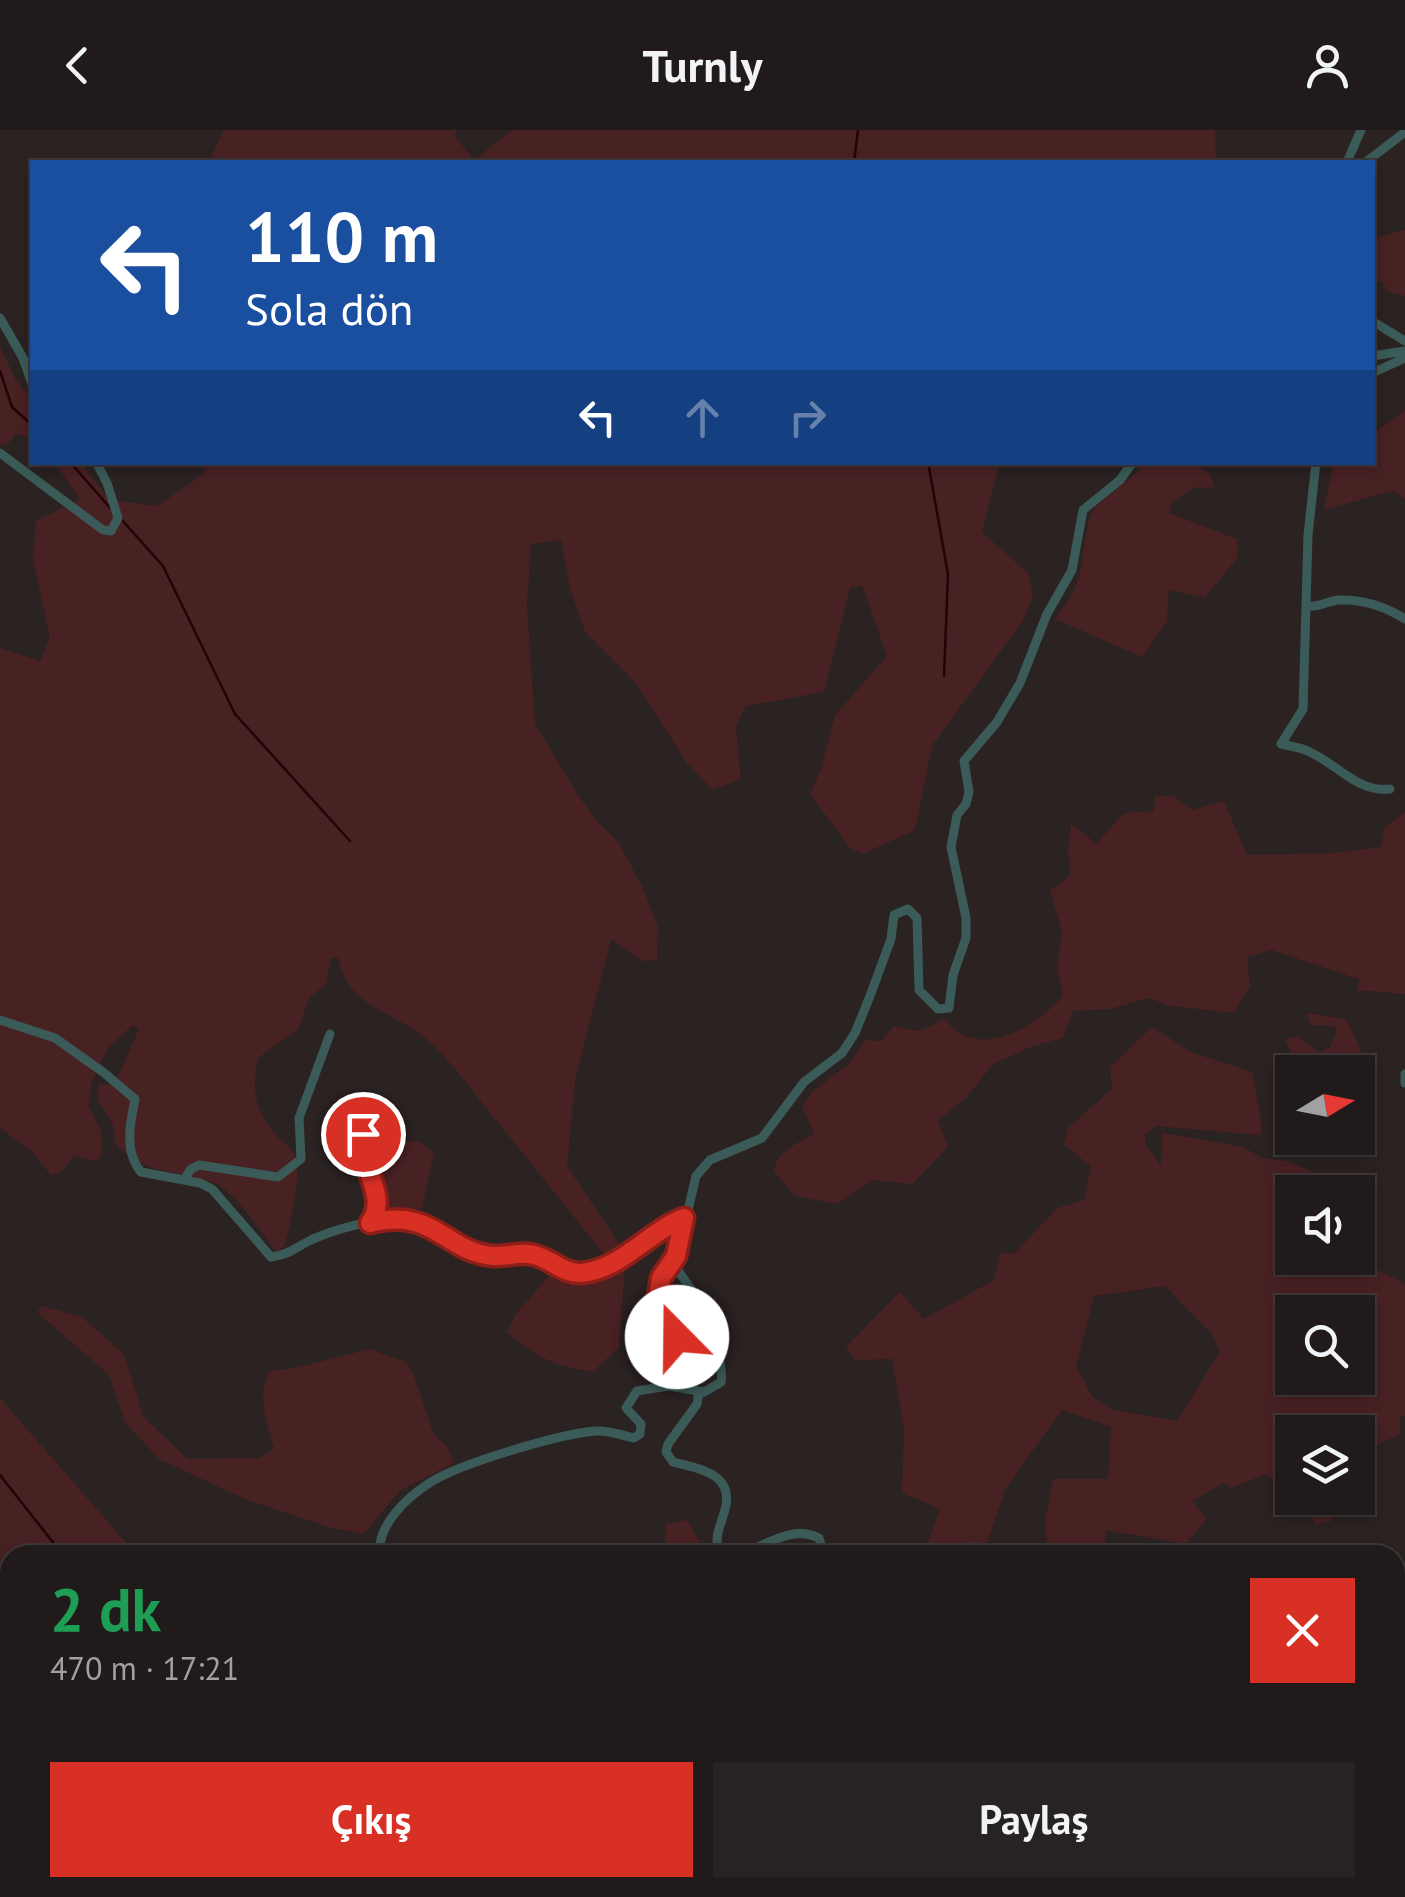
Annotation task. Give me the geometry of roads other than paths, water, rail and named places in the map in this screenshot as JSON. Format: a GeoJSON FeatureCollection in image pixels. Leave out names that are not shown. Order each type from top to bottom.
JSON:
{"type":"FeatureCollection","features":[{"type":"Feature","properties":{"kind":"street"},"geometry":{"type":"LineString","coordinates":[[1347,160],[1362,130]]}},
{"type":"Feature","properties":{"kind":"street"},"geometry":{"type":"LineString","coordinates":[[1369,160],[1405,132]]}},
{"type":"Feature","properties":{"kind":"street"},"geometry":{"type":"LineString","coordinates":[[0,318],[30,378]]}},
{"type":"Feature","properties":{"kind":"street"},"geometry":{"type":"LineString","coordinates":[[1375,323],[1405,341]]}},
{"type":"Feature","properties":{"kind":"street"},"geometry":{"type":"LineString","coordinates":[[1375,356],[1405,355]]}},
{"type":"Feature","properties":{"kind":"street"},"geometry":{"type":"LineString","coordinates":[[1375,371],[1405,355]]}},
{"type":"Feature","properties":{"kind":"street"},"geometry":{"type":"LineString","coordinates":[[0,453],[112,532],[118,518],[98,465]]}},
{"type":"Feature","properties":{"kind":"street"},"geometry":{"type":"LineString","coordinates":[[380,1545],[389,1520],[430,1482],[488,1459],[594,1431],[634,1438],[640,1434],[641,1424],[626,1408],[637,1391],[669,1386],[699,1392],[712,1390],[721,1382],[723,1374],[697,1298],[675,1266],[696,1176],[704,1165],[762,1138],[804,1082],[842,1053],[870,996],[891,939],[894,915],[902,909],[917,918],[919,990],[938,1010],[949,1008],[953,975],[967,929],[952,848],[957,815],[969,792],[964,761],[997,722],[1020,683],[1046,614],[1072,570],[1083,510],[1120,480],[1131,465]]}},
{"type":"Feature","properties":{"kind":"street"},"geometry":{"type":"LineString","coordinates":[[1316,465],[1308,535],[1303,709],[1281,744],[1316,755],[1374,790],[1390,788]]}},
{"type":"Feature","properties":{"kind":"street"},"geometry":{"type":"LineString","coordinates":[[1306,606],[1313,608],[1337,600],[1370,603],[1405,619]]}},
{"type":"Feature","properties":{"kind":"street"},"geometry":{"type":"LineString","coordinates":[[0,1020],[55,1038],[124,1088],[135,1100],[130,1124],[135,1164],[141,1172],[212,1190],[271,1257],[282,1256],[316,1238],[399,1218],[426,1224],[478,1252],[494,1256],[527,1253],[570,1272],[584,1273],[630,1253],[664,1227],[684,1218]]}},
{"type":"Feature","properties":{"kind":"street"},"geometry":{"type":"LineString","coordinates":[[184,1180],[199,1165],[278,1177],[301,1160],[300,1118],[330,1034]]}},
{"type":"Feature","properties":{"kind":"street"},"geometry":{"type":"LineString","coordinates":[[1405,1074],[1405,1083]]}},
{"type":"Feature","properties":{"kind":"street"},"geometry":{"type":"LineString","coordinates":[[370,1223],[376,1215],[377,1202],[360,1141],[363,1134],[375,1130]]}},
{"type":"Feature","properties":{"kind":"street"},"geometry":{"type":"LineString","coordinates":[[657,1344],[677,1343],[658,1297],[661,1278],[676,1256]]}},
{"type":"Feature","properties":{"kind":"street"},"geometry":{"type":"LineString","coordinates":[[699,1392],[697,1404],[666,1452],[672,1462],[721,1479],[726,1508],[717,1545]]}},
{"type":"Feature","properties":{"kind":"street"},"geometry":{"type":"LineString","coordinates":[[761,1545],[796,1532],[820,1538],[822,1545]]}},
{"type":"Feature","properties":{"kind":"waterway"},"geometry":{"type":"LineString","coordinates":[[854,160],[858,130]]}},
{"type":"Feature","properties":{"kind":"waterway"},"geometry":{"type":"LineString","coordinates":[[0,371],[12,407],[30,423]]}},
{"type":"Feature","properties":{"kind":"waterway"},"geometry":{"type":"LineString","coordinates":[[73,465],[112,510]]}},
{"type":"Feature","properties":{"kind":"waterway"},"geometry":{"type":"LineString","coordinates":[[929,465],[948,574],[944,676]]}},
{"type":"Feature","properties":{"kind":"waterway"},"geometry":{"type":"LineString","coordinates":[[121,519],[163,566],[235,714],[350,841]]}},
{"type":"Feature","properties":{"kind":"waterway"},"geometry":{"type":"LineString","coordinates":[[0,1475],[55,1545]]}}]}
